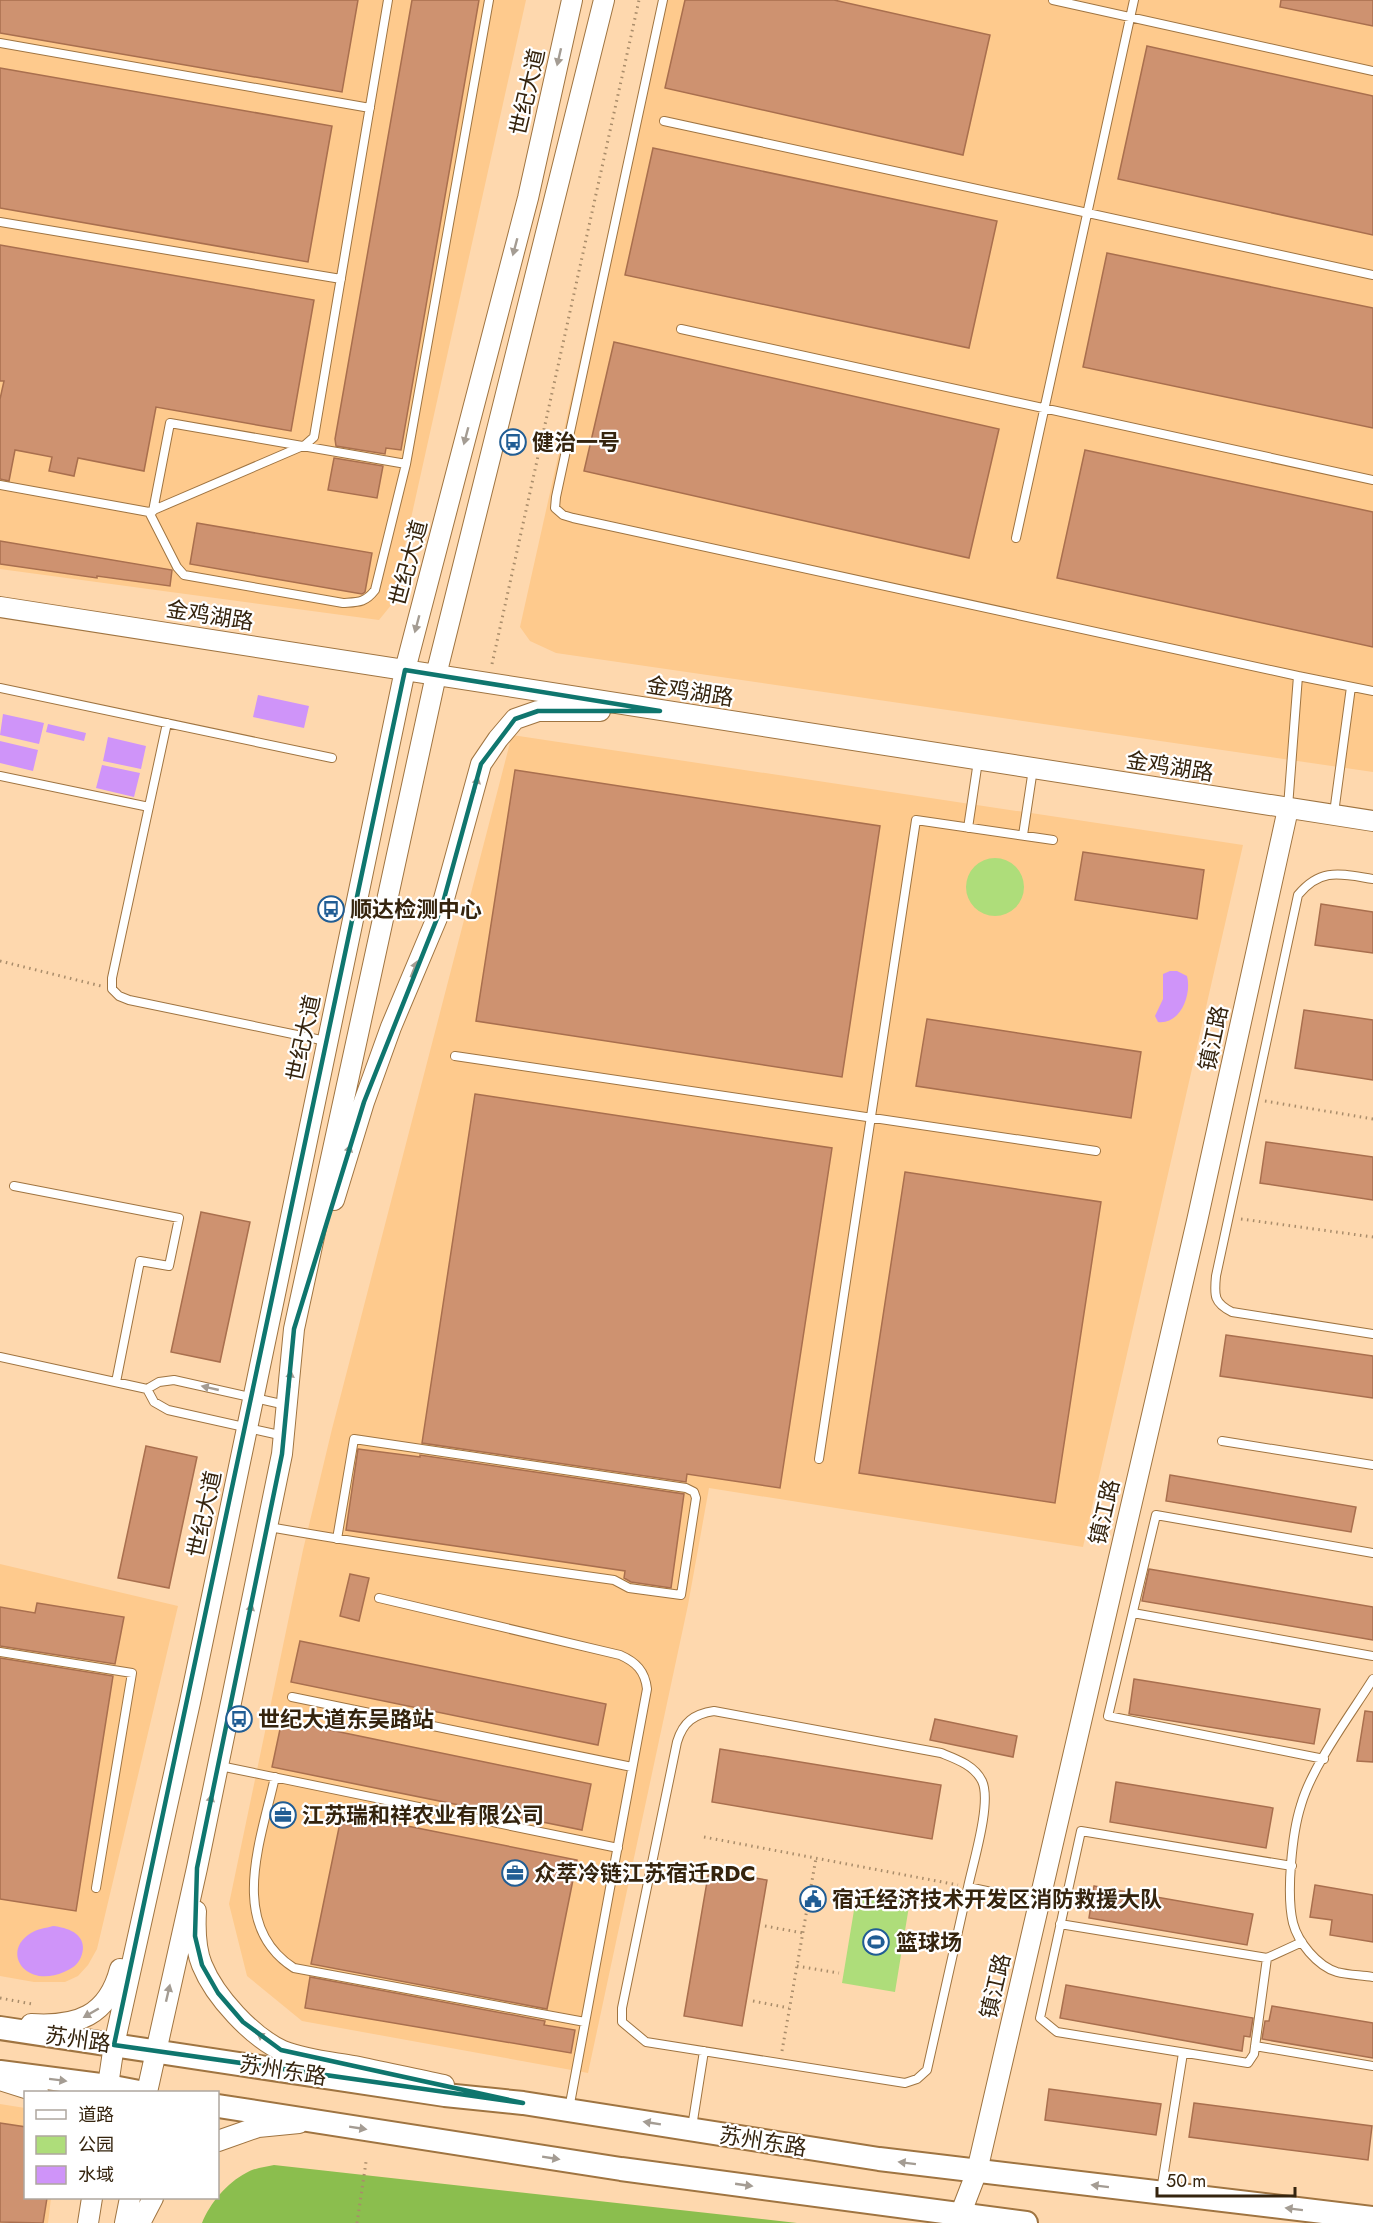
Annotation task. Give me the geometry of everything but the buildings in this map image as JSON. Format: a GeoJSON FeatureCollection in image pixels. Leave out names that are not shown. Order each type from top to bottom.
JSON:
{"type":"FeatureCollection","features":[{"type":"Feature","properties":{"kind":"main road","name":"苏州路"},"geometry":{"type":"LineString","coordinates":[[0,2028],[155,2050]]}},
{"type":"Feature","properties":{"kind":"main road","name":"苏州东路"},"geometry":{"type":"LineString","coordinates":[[155,2050],[445,2095],[523,2103],[879,2159],[1373,2218]]}},
{"type":"Feature","properties":{"kind":"main road","name":"苏州路"},"geometry":{"type":"LineString","coordinates":[[0,2072],[128,2091]]}},
{"type":"Feature","properties":{"kind":"main road","name":"苏州东路"},"geometry":{"type":"LineString","coordinates":[[219,2106],[959,2219],[1026,2223]]}},
{"type":"Feature","properties":{"kind":"street","name":"世纪大道"},"geometry":{"type":"LineString","coordinates":[[107,2089],[114,2045],[190,1702],[405,670],[528,198],[572,0]]}},
{"type":"Feature","properties":{"kind":"street"},"geometry":{"type":"LineString","coordinates":[[147,2091],[197,1868],[268,1526],[284,1437],[294,1329],[436,675],[604,0]]}},
{"type":"Feature","properties":{"kind":"street","name":"金鸡湖路"},"geometry":{"type":"LineString","coordinates":[[0,607],[1373,821]]}},
{"type":"Feature","properties":{"kind":"street"},"geometry":{"type":"LineString","coordinates":[[294,1329],[368,1092],[391,1027],[442,906],[481,764],[498,739],[515,720],[538,711],[660,711]]}},
{"type":"Feature","properties":{"kind":"street","name":"镇江路"},"geometry":{"type":"LineString","coordinates":[[959,2219],[977,2171],[1197,1221],[1288,809]]}},
{"type":"Feature","properties":{"kind":"street"},"geometry":{"type":"LineString","coordinates":[[0,2021],[55,2025],[90,2016],[106,2002],[116,1985],[190,1702]]}},
{"type":"Feature","properties":{"kind":"street"},"geometry":{"type":"LineString","coordinates":[[197,1868],[195,1936],[202,1965],[218,1993],[243,2022],[264,2038],[281,2050],[300,2057],[385,2072],[523,2103]]}},
{"type":"Feature","properties":{"kind":"street"},"geometry":{"type":"LineString","coordinates":[[0,2080],[35,2091]]}},
{"type":"Feature","properties":{"kind":"street"},"geometry":{"type":"LineString","coordinates":[[219,2141],[258,2127],[316,2122]]}},
{"type":"Feature","properties":{"kind":"street"},"geometry":{"type":"LineString","coordinates":[[78,2223],[80,2199]]}},
{"type":"Feature","properties":{"kind":"street"},"geometry":{"type":"LineString","coordinates":[[88,2223],[92,2199]]}},
{"type":"Feature","properties":{"kind":"street"},"geometry":{"type":"LineString","coordinates":[[125,2223],[130,2199]]}},
{"type":"Feature","properties":{"kind":"street"},"geometry":{"type":"LineString","coordinates":[[140,2223],[152,2199]]}},
{"type":"Feature","properties":{"kind":"lane"},"geometry":{"type":"LineString","coordinates":[[0,484],[151,512],[305,445],[315,437],[388,0]]}},
{"type":"Feature","properties":{"kind":"lane"},"geometry":{"type":"LineString","coordinates":[[406,464],[170,423],[151,512],[177,567],[184,575],[343,603],[369,599],[375,590],[406,464],[489,0]]}},
{"type":"Feature","properties":{"kind":"lane"},"geometry":{"type":"LineString","coordinates":[[663,0],[555,497],[555,508],[563,516],[1373,691]]}},
{"type":"Feature","properties":{"kind":"lane"},"geometry":{"type":"LineString","coordinates":[[1053,0],[1373,71]]}},
{"type":"Feature","properties":{"kind":"lane"},"geometry":{"type":"LineString","coordinates":[[1016,538],[1134,0]]}},
{"type":"Feature","properties":{"kind":"lane"},"geometry":{"type":"LineString","coordinates":[[0,44],[370,108]]}},
{"type":"Feature","properties":{"kind":"lane"},"geometry":{"type":"LineString","coordinates":[[664,121],[1373,276]]}},
{"type":"Feature","properties":{"kind":"lane"},"geometry":{"type":"LineString","coordinates":[[0,222],[341,279]]}},
{"type":"Feature","properties":{"kind":"lane"},"geometry":{"type":"LineString","coordinates":[[681,329],[1373,480]]}},
{"type":"Feature","properties":{"kind":"lane"},"geometry":{"type":"LineString","coordinates":[[1288,809],[1298,676]]}},
{"type":"Feature","properties":{"kind":"lane"},"geometry":{"type":"LineString","coordinates":[[1333,815],[1351,687]]}},
{"type":"Feature","properties":{"kind":"lane"},"geometry":{"type":"LineString","coordinates":[[0,688],[332,758]]}},
{"type":"Feature","properties":{"kind":"lane"},"geometry":{"type":"LineString","coordinates":[[167,723],[112,978],[112,989],[119,996],[129,1000],[327,1041]]}},
{"type":"Feature","properties":{"kind":"lane"},"geometry":{"type":"LineString","coordinates":[[968,828],[978,761]]}},
{"type":"Feature","properties":{"kind":"lane"},"geometry":{"type":"LineString","coordinates":[[1023,835],[1033,769]]}},
{"type":"Feature","properties":{"kind":"lane"},"geometry":{"type":"LineString","coordinates":[[0,776],[149,807]]}},
{"type":"Feature","properties":{"kind":"lane"},"geometry":{"type":"LineString","coordinates":[[819,1459],[916,820],[1053,840]]}},
{"type":"Feature","properties":{"kind":"lane"},"geometry":{"type":"LineString","coordinates":[[1373,879],[1336,874],[1322,875],[1308,883],[1298,895],[1228,1217],[1214,1293],[1221,1307],[1247,1316],[1373,1334]]}},
{"type":"Feature","properties":{"kind":"lane"},"geometry":{"type":"LineString","coordinates":[[455,1056],[1096,1151]]}},
{"type":"Feature","properties":{"kind":"lane"},"geometry":{"type":"LineString","coordinates":[[14,1186],[179,1218],[170,1266],[140,1261],[116,1382]]}},
{"type":"Feature","properties":{"kind":"lane"},"geometry":{"type":"LineString","coordinates":[[0,1357],[147,1389],[159,1382],[174,1380],[287,1406]]}},
{"type":"Feature","properties":{"kind":"lane"},"geometry":{"type":"LineString","coordinates":[[147,1389],[154,1402],[168,1410],[284,1437]]}},
{"type":"Feature","properties":{"kind":"lane"},"geometry":{"type":"LineString","coordinates":[[268,1526],[337,1539],[614,1580],[628,1588],[681,1595],[696,1498],[694,1492],[686,1488],[354,1439],[337,1539]]}},
{"type":"Feature","properties":{"kind":"lane"},"geometry":{"type":"LineString","coordinates":[[1222,1442],[1373,1466]]}},
{"type":"Feature","properties":{"kind":"lane"},"geometry":{"type":"LineString","coordinates":[[1324,1758],[1108,1716],[1156,1515],[1373,1553]]}},
{"type":"Feature","properties":{"kind":"lane"},"geometry":{"type":"LineString","coordinates":[[378,1598],[620,1655],[631,1660],[646,1677],[647,1689],[569,2111]]}},
{"type":"Feature","properties":{"kind":"lane"},"geometry":{"type":"LineString","coordinates":[[1133,1613],[1373,1656]]}},
{"type":"Feature","properties":{"kind":"lane"},"geometry":{"type":"LineString","coordinates":[[0,1652],[132,1673],[96,1888]]}},
{"type":"Feature","properties":{"kind":"lane"},"geometry":{"type":"LineString","coordinates":[[1373,1678],[1324,1758],[1301,1804],[1290,1896],[1293,1923],[1302,1942],[1312,1955],[1335,1972],[1373,1977]]}},
{"type":"Feature","properties":{"kind":"lane"},"geometry":{"type":"LineString","coordinates":[[292,1697],[632,1767]]}},
{"type":"Feature","properties":{"kind":"lane"},"geometry":{"type":"LineString","coordinates":[[714,1711],[941,1753],[960,1760],[973,1770],[982,1782],[986,1802],[968,1887],[927,2070],[917,2079],[905,2083],[646,2042],[622,2022],[622,2008],[677,1742],[681,1730],[690,1719],[701,1713],[714,1711]]}},
{"type":"Feature","properties":{"kind":"lane"},"geometry":{"type":"LineString","coordinates":[[218,1766],[618,1848]]}},
{"type":"Feature","properties":{"kind":"lane"},"geometry":{"type":"LineString","coordinates":[[274,1777],[252,1892],[260,1928],[282,1961],[294,1968],[585,2022]]}},
{"type":"Feature","properties":{"kind":"lane"},"geometry":{"type":"LineString","coordinates":[[1267,1958],[1254,2054],[1248,2063],[1057,2032],[1040,2018],[1081,1831],[1292,1866]]}},
{"type":"Feature","properties":{"kind":"lane"},"geometry":{"type":"LineString","coordinates":[[968,1887],[1038,1902]]}},
{"type":"Feature","properties":{"kind":"lane"},"geometry":{"type":"LineString","coordinates":[[1060,1924],[1267,1958],[1302,1942]]}},
{"type":"Feature","properties":{"kind":"lane"},"geometry":{"type":"LineString","coordinates":[[1255,2046],[1373,2066]]}},
{"type":"Feature","properties":{"kind":"lane"},"geometry":{"type":"LineString","coordinates":[[692,2130],[704,2051]]}},
{"type":"Feature","properties":{"kind":"lane"},"geometry":{"type":"LineString","coordinates":[[1161,2193],[1183,2054]]}},
{"type":"Feature","properties":{"kind":"path"},"geometry":{"type":"LineString","coordinates":[[487,684],[639,0]]}},
{"type":"Feature","properties":{"kind":"path"},"geometry":{"type":"LineString","coordinates":[[0,962],[112,989]]}},
{"type":"Feature","properties":{"kind":"path"},"geometry":{"type":"LineString","coordinates":[[1254,1099],[1373,1119]]}},
{"type":"Feature","properties":{"kind":"path"},"geometry":{"type":"LineString","coordinates":[[1228,1217],[1373,1237]]}},
{"type":"Feature","properties":{"kind":"path"},"geometry":{"type":"LineString","coordinates":[[704,1838],[968,1887]]}},
{"type":"Feature","properties":{"kind":"path"},"geometry":{"type":"LineString","coordinates":[[780,2063],[816,1858]]}},
{"type":"Feature","properties":{"kind":"path"},"geometry":{"type":"LineString","coordinates":[[765,1926],[803,1933]]}},
{"type":"Feature","properties":{"kind":"path"},"geometry":{"type":"LineString","coordinates":[[797,1966],[839,1973]]}},
{"type":"Feature","properties":{"kind":"path"},"geometry":{"type":"LineString","coordinates":[[0,1998],[33,2004]]}},
{"type":"Feature","properties":{"kind":"path"},"geometry":{"type":"LineString","coordinates":[[753,2001],[789,2008]]}},
{"type":"Feature","properties":{"kind":"path"},"geometry":{"type":"LineString","coordinates":[[357,2223],[366,2162]]}},
{"type":"Feature","properties":{"kind":"highlighted area"},"geometry":{"type":"Polygon","coordinates":[[[405,670],[660,711],[538,711],[515,719],[481,764],[442,906],[364,1102],[294,1329],[282,1454],[197,1868],[195,1936],[202,1965],[218,1993],[243,2022],[281,2050],[523,2103],[114,2045],[405,670]]]}},
{"type":"Feature","properties":{"kind":"shaded area"},"geometry":{"type":"Polygon","coordinates":[[[0,0],[526,0],[392,604],[379,620],[0,569],[0,0]]]}},
{"type":"Feature","properties":{"kind":"shaded area"},"geometry":{"type":"Polygon","coordinates":[[[660,0],[1373,0],[1373,772],[556,653],[530,641],[520,627],[660,0]]]}},
{"type":"Feature","properties":{"kind":"shaded area"},"geometry":{"type":"Polygon","coordinates":[[[512,735],[1243,845],[1083,1547],[709,1488],[688,1605],[588,2073],[302,2021],[247,1976],[229,1904],[303,1550],[332,1429],[512,735]]]}},
{"type":"Feature","properties":{"kind":"shaded area"},"geometry":{"type":"Polygon","coordinates":[[[0,1564],[178,1606],[97,1949],[88,1965],[78,1976],[65,1982],[34,1982],[0,1976],[0,1564]]]}},
{"type":"Feature","properties":{"kind":"shaded area"},"geometry":{"type":"Polygon","coordinates":[[[0,2104],[24,2108],[24,2199],[51,2199],[48,2223],[0,2223],[0,2104]]]}},
{"type":"Feature","properties":{"kind":"green space"},"geometry":{"type":"Polygon","coordinates":[[[995,858],[1006,860],[1019,871],[1024,887],[1022,898],[1011,911],[995,916],[984,914],[971,903],[966,887],[968,876],[979,863],[995,858]]]}},
{"type":"Feature","properties":{"kind":"green space","name":"篮球场"},"geometry":{"type":"Polygon","coordinates":[[[857,1892],[910,1900],[895,1992],[842,1983],[857,1892]]]}},
{"type":"Feature","properties":{"kind":"green space"},"geometry":{"type":"Polygon","coordinates":[[[274,2165],[797,2223],[202,2223],[214,2201],[219,2199],[219,2196],[232,2182],[249,2171],[274,2165]]]}},
{"type":"Feature","properties":{"kind":"water"},"geometry":{"type":"Polygon","coordinates":[[[258,695],[309,706],[304,728],[253,717],[258,695]]]}},
{"type":"Feature","properties":{"kind":"water"},"geometry":{"type":"Polygon","coordinates":[[[3,714],[44,723],[39,744],[0,735],[3,714]]]}},
{"type":"Feature","properties":{"kind":"water"},"geometry":{"type":"Polygon","coordinates":[[[48,724],[86,733],[84,741],[46,732],[48,724]]]}},
{"type":"Feature","properties":{"kind":"water"},"geometry":{"type":"Polygon","coordinates":[[[108,737],[146,746],[141,769],[103,761],[108,737]]]}},
{"type":"Feature","properties":{"kind":"water"},"geometry":{"type":"Polygon","coordinates":[[[0,741],[38,750],[33,771],[0,763],[0,741]]]}},
{"type":"Feature","properties":{"kind":"water"},"geometry":{"type":"Polygon","coordinates":[[[102,765],[140,773],[134,797],[96,788],[102,765]]]}},
{"type":"Feature","properties":{"kind":"water"},"geometry":{"type":"Polygon","coordinates":[[[1177,971],[1187,976],[1188,992],[1183,1007],[1173,1019],[1158,1022],[1155,1016],[1163,999],[1163,974],[1177,971]]]}},
{"type":"Feature","properties":{"kind":"water"},"geometry":{"type":"Polygon","coordinates":[[[53,1926],[77,1934],[83,1944],[80,1960],[64,1972],[50,1976],[38,1976],[22,1966],[18,1958],[18,1949],[22,1941],[33,1932],[53,1926]]]}},
{"type":"Feature","properties":{"kind":"place","name":"健治一号"},"geometry":{"type":"Point","coordinates":[513,442]}},
{"type":"Feature","properties":{"kind":"place","name":"顺达检测中心"},"geometry":{"type":"Point","coordinates":[331,909]}},
{"type":"Feature","properties":{"kind":"place","name":"世纪大道东吴路站"},"geometry":{"type":"Point","coordinates":[239,1719]}},
{"type":"Feature","properties":{"kind":"place","name":"江苏瑞和祥农业有限公司"},"geometry":{"type":"Point","coordinates":[283,1815]}},
{"type":"Feature","properties":{"kind":"place","name":"众萃冷链江苏宿迁RDC"},"geometry":{"type":"Point","coordinates":[515,1873]}},
{"type":"Feature","properties":{"kind":"place","name":"宿迁经济技术开发区消防救援大队"},"geometry":{"type":"Point","coordinates":[813,1899]}},
{"type":"Feature","properties":{"kind":"place","name":"篮球场"},"geometry":{"type":"Point","coordinates":[876,1942]}}]}
